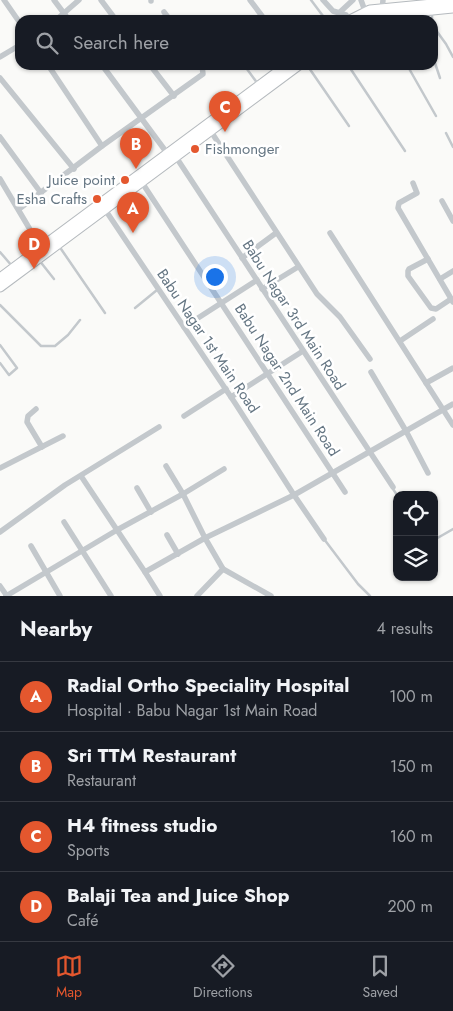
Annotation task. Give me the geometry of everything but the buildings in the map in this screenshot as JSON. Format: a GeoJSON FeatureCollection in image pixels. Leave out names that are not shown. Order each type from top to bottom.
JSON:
{"type":"FeatureCollection","features":[{"type":"Feature","properties":{"kind":"main road"},"geometry":{"type":"LineString","coordinates":[[432,11],[453,2]]}},
{"type":"Feature","properties":{"kind":"main road"},"geometry":{"type":"LineString","coordinates":[[367,15],[383,8],[432,11],[453,8]]}},
{"type":"Feature","properties":{"kind":"main road"},"geometry":{"type":"LineString","coordinates":[[0,287],[41,248],[141,181],[171,153],[210,130],[282,70]]}},
{"type":"Feature","properties":{"kind":"main road"},"geometry":{"type":"LineString","coordinates":[[0,278],[38,258],[58,244],[103,206],[259,85],[289,70]]}},
{"type":"Feature","properties":{"kind":"street"},"geometry":{"type":"LineString","coordinates":[[4,0],[15,16]]}},
{"type":"Feature","properties":{"kind":"street"},"geometry":{"type":"LineString","coordinates":[[54,0],[64,13]]}},
{"type":"Feature","properties":{"kind":"street"},"geometry":{"type":"LineString","coordinates":[[62,15],[79,0]]}},
{"type":"Feature","properties":{"kind":"street"},"geometry":{"type":"LineString","coordinates":[[101,0],[112,15]]}},
{"type":"Feature","properties":{"kind":"street"},"geometry":{"type":"LineString","coordinates":[[250,0],[261,15]]}},
{"type":"Feature","properties":{"kind":"street"},"geometry":{"type":"LineString","coordinates":[[323,0],[333,11],[346,15]]}},
{"type":"Feature","properties":{"kind":"street"},"geometry":{"type":"LineString","coordinates":[[340,12],[353,0]]}},
{"type":"Feature","properties":{"kind":"street"},"geometry":{"type":"LineString","coordinates":[[361,0],[365,15]]}},
{"type":"Feature","properties":{"kind":"street"},"geometry":{"type":"LineString","coordinates":[[0,57],[15,48]]}},
{"type":"Feature","properties":{"kind":"street"},"geometry":{"type":"LineString","coordinates":[[51,70],[102,146]]}},
{"type":"Feature","properties":{"kind":"street","name":"Babu Nagar 3rd Main Road"},"geometry":{"type":"LineString","coordinates":[[106,70],[141,118],[171,153],[393,487]]}},
{"type":"Feature","properties":{"kind":"street"},"geometry":{"type":"LineString","coordinates":[[154,70],[174,96]]}},
{"type":"Feature","properties":{"kind":"street"},"geometry":{"type":"LineString","coordinates":[[19,209],[102,146],[174,96],[203,74],[203,70]]}},
{"type":"Feature","properties":{"kind":"street"},"geometry":{"type":"LineString","coordinates":[[0,78],[74,169]]}},
{"type":"Feature","properties":{"kind":"street"},"geometry":{"type":"LineString","coordinates":[[210,130],[298,267],[317,294],[354,334],[370,359]]}},
{"type":"Feature","properties":{"kind":"street"},"geometry":{"type":"LineString","coordinates":[[0,137],[41,193]]}},
{"type":"Feature","properties":{"kind":"street"},"geometry":{"type":"LineString","coordinates":[[0,178],[41,248]]}},
{"type":"Feature","properties":{"kind":"street","name":"Babu Nagar 2nd Main Road"},"geometry":{"type":"LineString","coordinates":[[141,181],[345,492]]}},
{"type":"Feature","properties":{"kind":"street"},"geometry":{"type":"LineString","coordinates":[[413,183],[417,193],[397,205],[452,300],[436,309],[431,308],[408,276],[410,269],[428,259]]}},
{"type":"Feature","properties":{"kind":"street"},"geometry":{"type":"LineString","coordinates":[[442,201],[453,220]]}},
{"type":"Feature","properties":{"kind":"street","name":"Babu Nagar 1st Main Road"},"geometry":{"type":"LineString","coordinates":[[103,206],[226,389],[324,540]]}},
{"type":"Feature","properties":{"kind":"street"},"geometry":{"type":"LineString","coordinates":[[242,258],[276,233]]}},
{"type":"Feature","properties":{"kind":"street"},"geometry":{"type":"LineString","coordinates":[[330,233],[453,425]]}},
{"type":"Feature","properties":{"kind":"street"},"geometry":{"type":"LineString","coordinates":[[262,289],[298,267]]}},
{"type":"Feature","properties":{"kind":"street"},"geometry":{"type":"LineString","coordinates":[[440,279],[453,271]]}},
{"type":"Feature","properties":{"kind":"street"},"geometry":{"type":"LineString","coordinates":[[184,327],[256,280]]}},
{"type":"Feature","properties":{"kind":"street"},"geometry":{"type":"LineString","coordinates":[[400,342],[433,319]]}},
{"type":"Feature","properties":{"kind":"street"},"geometry":{"type":"LineString","coordinates":[[231,397],[303,351]]}},
{"type":"Feature","properties":{"kind":"street"},"geometry":{"type":"LineString","coordinates":[[426,383],[453,368]]}},
{"type":"Feature","properties":{"kind":"street"},"geometry":{"type":"LineString","coordinates":[[371,372],[428,473]]}},
{"type":"Feature","properties":{"kind":"street"},"geometry":{"type":"LineString","coordinates":[[184,416],[226,389]]}},
{"type":"Feature","properties":{"kind":"street"},"geometry":{"type":"LineString","coordinates":[[144,572],[205,538],[294,495],[453,404]]}},
{"type":"Feature","properties":{"kind":"street"},"geometry":{"type":"LineString","coordinates":[[36,409],[28,416],[27,422],[42,447]]}},
{"type":"Feature","properties":{"kind":"street"},"geometry":{"type":"LineString","coordinates":[[0,532],[80,476],[159,427]]}},
{"type":"Feature","properties":{"kind":"street"},"geometry":{"type":"LineString","coordinates":[[0,468],[63,436]]}},
{"type":"Feature","properties":{"kind":"street"},"geometry":{"type":"LineString","coordinates":[[166,466],[223,569],[271,596]]}},
{"type":"Feature","properties":{"kind":"street"},"geometry":{"type":"LineString","coordinates":[[0,586],[6,596],[224,469]]}},
{"type":"Feature","properties":{"kind":"street"},"geometry":{"type":"LineString","coordinates":[[80,476],[160,596]]}},
{"type":"Feature","properties":{"kind":"street"},"geometry":{"type":"LineString","coordinates":[[137,488],[150,512]]}},
{"type":"Feature","properties":{"kind":"street"},"geometry":{"type":"LineString","coordinates":[[64,522],[111,596]]}},
{"type":"Feature","properties":{"kind":"street"},"geometry":{"type":"LineString","coordinates":[[167,535],[178,554]]}},
{"type":"Feature","properties":{"kind":"street"},"geometry":{"type":"LineString","coordinates":[[31,546],[60,596]]}},
{"type":"Feature","properties":{"kind":"street"},"geometry":{"type":"LineString","coordinates":[[197,596],[223,569]]}},
{"type":"Feature","properties":{"kind":"lane"},"geometry":{"type":"LineString","coordinates":[[311,0],[322,15]]}},
{"type":"Feature","properties":{"kind":"lane"},"geometry":{"type":"LineString","coordinates":[[438,33],[453,57]]}},
{"type":"Feature","properties":{"kind":"lane"},"geometry":{"type":"LineString","coordinates":[[248,70],[259,85]]}},
{"type":"Feature","properties":{"kind":"lane"},"geometry":{"type":"LineString","coordinates":[[310,70],[349,126]]}},
{"type":"Feature","properties":{"kind":"lane"},"geometry":{"type":"LineString","coordinates":[[351,70],[405,151]]}},
{"type":"Feature","properties":{"kind":"lane"},"geometry":{"type":"LineString","coordinates":[[410,70],[436,116]]}},
{"type":"Feature","properties":{"kind":"lane"},"geometry":{"type":"LineString","coordinates":[[437,70],[440,78]]}},
{"type":"Feature","properties":{"kind":"lane"},"geometry":{"type":"LineString","coordinates":[[446,134],[453,147]]}},
{"type":"Feature","properties":{"kind":"lane"},"geometry":{"type":"LineString","coordinates":[[58,244],[105,313]]}},
{"type":"Feature","properties":{"kind":"lane"},"geometry":{"type":"LineString","coordinates":[[0,252],[15,271]]}},
{"type":"Feature","properties":{"kind":"lane"},"geometry":{"type":"LineString","coordinates":[[38,258],[54,279]]}},
{"type":"Feature","properties":{"kind":"lane"},"geometry":{"type":"LineString","coordinates":[[135,308],[159,289]]}},
{"type":"Feature","properties":{"kind":"lane"},"geometry":{"type":"LineString","coordinates":[[0,305],[42,346],[55,346],[68,335],[80,320]]}},
{"type":"Feature","properties":{"kind":"lane"},"geometry":{"type":"LineString","coordinates":[[0,345],[17,368],[9,375],[0,363]]}},
{"type":"Feature","properties":{"kind":"lane"},"geometry":{"type":"LineString","coordinates":[[393,487],[395,491]]}},
{"type":"Feature","properties":{"kind":"lane"},"geometry":{"type":"LineString","coordinates":[[438,538],[453,530]]}},
{"type":"Feature","properties":{"kind":"lane"},"geometry":{"type":"LineString","coordinates":[[324,540],[358,584],[370,596]]}},
{"type":"Feature","properties":{"kind":"place","name":"H4 fitness studio"},"geometry":{"type":"Point","coordinates":[225,132]}},
{"type":"Feature","properties":{"kind":"place","name":"Fishmonger"},"geometry":{"type":"Point","coordinates":[195,149]}},
{"type":"Feature","properties":{"kind":"place","name":"Sri TTM Restaurant"},"geometry":{"type":"Point","coordinates":[136,169]}},
{"type":"Feature","properties":{"kind":"place","name":"Juice point"},"geometry":{"type":"Point","coordinates":[125,180]}},
{"type":"Feature","properties":{"kind":"place","name":"Esha Crafts"},"geometry":{"type":"Point","coordinates":[97,199]}},
{"type":"Feature","properties":{"kind":"place","name":"Radial Ortho Speciality Hospital"},"geometry":{"type":"Point","coordinates":[133,233]}},
{"type":"Feature","properties":{"kind":"place","name":"Balaji Tea and Juice Shop"},"geometry":{"type":"Point","coordinates":[34,269]}}]}
